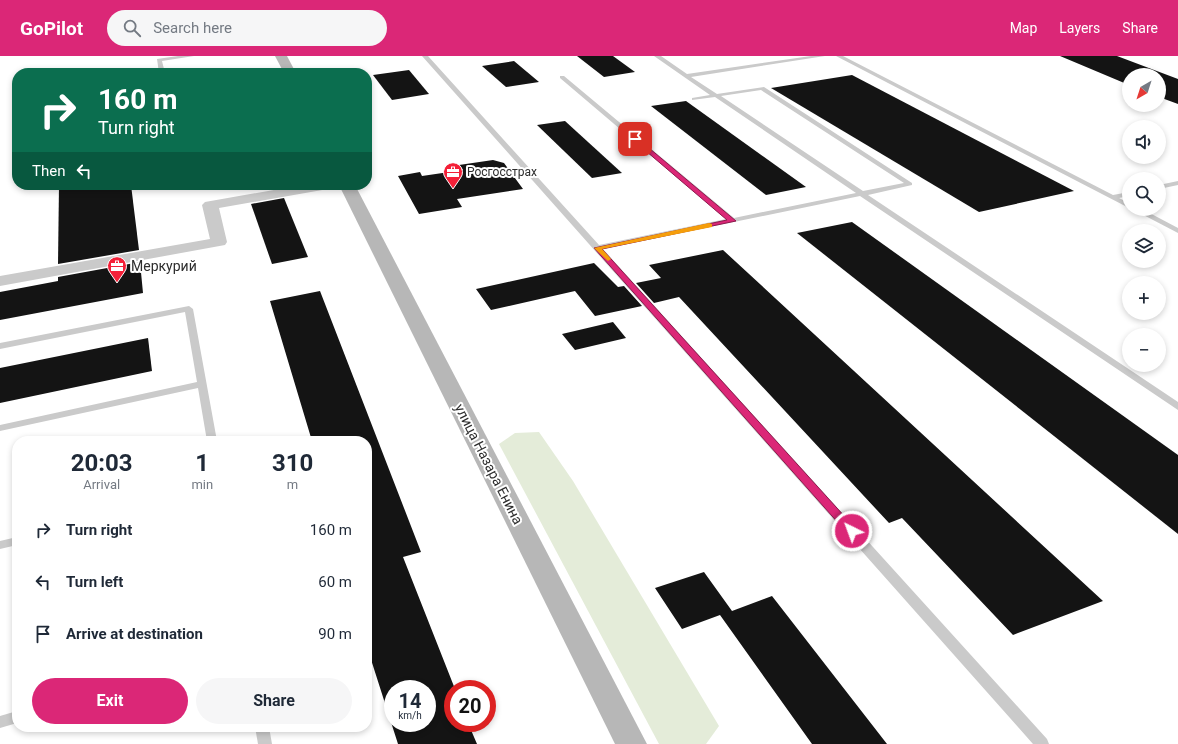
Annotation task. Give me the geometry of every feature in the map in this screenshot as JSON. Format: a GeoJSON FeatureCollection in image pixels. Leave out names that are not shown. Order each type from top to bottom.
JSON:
{"type":"FeatureCollection","features":[{"type":"Feature","properties":{"kind":"main road"},"geometry":{"type":"LineString","coordinates":[[281,56],[287,68]]}},
{"type":"Feature","properties":{"kind":"main road","name":"улица Назара Енина"},"geometry":{"type":"LineString","coordinates":[[350,190],[631,744]]}},
{"type":"Feature","properties":{"kind":"street"},"geometry":{"type":"LineString","coordinates":[[0,281],[219,242],[210,205],[298,190]]}},
{"type":"Feature","properties":{"kind":"lane"},"geometry":{"type":"LineString","coordinates":[[161,68],[159,60],[191,56]]}},
{"type":"Feature","properties":{"kind":"lane"},"geometry":{"type":"LineString","coordinates":[[425,56],[1042,744]]}},
{"type":"Feature","properties":{"kind":"lane"},"geometry":{"type":"LineString","coordinates":[[657,56],[1178,408]]}},
{"type":"Feature","properties":{"kind":"lane"},"geometry":{"type":"LineString","coordinates":[[685,76],[799,57],[822,56]]}},
{"type":"Feature","properties":{"kind":"lane"},"geometry":{"type":"LineString","coordinates":[[839,56],[1122,202]]}},
{"type":"Feature","properties":{"kind":"lane"},"geometry":{"type":"LineString","coordinates":[[562,77],[733,221]]}},
{"type":"Feature","properties":{"kind":"lane"},"geometry":{"type":"LineString","coordinates":[[598,248],[820,203],[860,193],[910,184],[762,88],[694,99]]}},
{"type":"Feature","properties":{"kind":"lane"},"geometry":{"type":"LineString","coordinates":[[1166,186],[1178,183]]}},
{"type":"Feature","properties":{"kind":"lane"},"geometry":{"type":"LineString","coordinates":[[1113,197],[1122,195]]}},
{"type":"Feature","properties":{"kind":"lane"},"geometry":{"type":"LineString","coordinates":[[1149,216],[1178,231]]}},
{"type":"Feature","properties":{"kind":"lane"},"geometry":{"type":"LineString","coordinates":[[0,346],[189,309],[211,436]]}},
{"type":"Feature","properties":{"kind":"lane"},"geometry":{"type":"LineString","coordinates":[[0,428],[202,384]]}},
{"type":"Feature","properties":{"kind":"lane"},"geometry":{"type":"LineString","coordinates":[[0,545],[12,542]]}},
{"type":"Feature","properties":{"kind":"lane"},"geometry":{"type":"LineString","coordinates":[[0,722],[12,718]]}},
{"type":"Feature","properties":{"kind":"lane"},"geometry":{"type":"LineString","coordinates":[[263,732],[265,744]]}},
{"type":"Feature","properties":{"kind":"green space"},"geometry":{"type":"Polygon","coordinates":[[[539,432],[573,481],[719,726],[706,744],[659,744],[499,444],[515,433],[539,432]]]}},
{"type":"Feature","properties":{"kind":"building"},"geometry":{"type":"Polygon","coordinates":[[[577,56],[613,56],[635,72],[604,77],[577,56]]]}},
{"type":"Feature","properties":{"kind":"building"},"geometry":{"type":"Polygon","coordinates":[[[1060,56],[1117,56],[1149,68],[1122,68],[1122,82],[1060,56]]]}},
{"type":"Feature","properties":{"kind":"building"},"geometry":{"type":"Polygon","coordinates":[[[514,61],[539,82],[506,87],[482,66],[514,61]]]}},
{"type":"Feature","properties":{"kind":"building"},"geometry":{"type":"Polygon","coordinates":[[[409,70],[429,94],[392,100],[373,75],[409,70]]]}},
{"type":"Feature","properties":{"kind":"building"},"geometry":{"type":"Polygon","coordinates":[[[1166,74],[1178,79],[1178,104],[1166,100],[1166,74]]]}},
{"type":"Feature","properties":{"kind":"building"},"geometry":{"type":"Polygon","coordinates":[[[852,75],[1074,191],[979,212],[771,88],[852,75]]]}},
{"type":"Feature","properties":{"kind":"building"},"geometry":{"type":"Polygon","coordinates":[[[686,101],[806,187],[766,195],[651,106],[686,101]]]}},
{"type":"Feature","properties":{"kind":"building"},"geometry":{"type":"Polygon","coordinates":[[[565,121],[622,173],[592,178],[537,125],[565,121]]]}},
{"type":"Feature","properties":{"kind":"building"},"geometry":{"type":"Polygon","coordinates":[[[493,160],[504,163],[523,189],[457,199],[462,207],[419,214],[398,176],[420,172],[422,176],[463,170],[459,165],[493,160]]]}},
{"type":"Feature","properties":{"kind":"building"},"geometry":{"type":"Polygon","coordinates":[[[59,190],[132,190],[139,250],[58,264],[59,190]]]}},
{"type":"Feature","properties":{"kind":"building"},"geometry":{"type":"Polygon","coordinates":[[[284,198],[308,257],[272,264],[251,204],[284,198]]]}},
{"type":"Feature","properties":{"kind":"building"},"geometry":{"type":"Polygon","coordinates":[[[852,222],[1178,455],[1178,534],[797,233],[852,222]]]}},
{"type":"Feature","properties":{"kind":"building"},"geometry":{"type":"Polygon","coordinates":[[[723,250],[1103,601],[1013,635],[902,518],[889,523],[679,297],[654,303],[636,283],[661,278],[649,265],[723,250]]]}},
{"type":"Feature","properties":{"kind":"building"},"geometry":{"type":"Polygon","coordinates":[[[140,262],[143,293],[0,320],[0,292],[58,281],[58,277],[140,262]]]}},
{"type":"Feature","properties":{"kind":"building"},"geometry":{"type":"Polygon","coordinates":[[[594,263],[618,287],[624,286],[642,306],[595,316],[575,291],[491,310],[476,289],[594,263]]]}},
{"type":"Feature","properties":{"kind":"building"},"geometry":{"type":"Polygon","coordinates":[[[320,291],[421,552],[403,557],[451,680],[444,680],[444,732],[472,732],[477,744],[398,744],[394,732],[436,732],[436,680],[384,680],[384,700],[372,663],[372,436],[310,436],[270,301],[320,291]]]}},
{"type":"Feature","properties":{"kind":"building"},"geometry":{"type":"Polygon","coordinates":[[[613,322],[626,338],[575,350],[562,334],[613,322]]]}},
{"type":"Feature","properties":{"kind":"building"},"geometry":{"type":"Polygon","coordinates":[[[148,338],[152,371],[0,403],[0,368],[148,338]]]}},
{"type":"Feature","properties":{"kind":"building"},"geometry":{"type":"Polygon","coordinates":[[[704,572],[732,611],[772,596],[887,744],[812,744],[720,615],[682,629],[655,588],[704,572]]]}},
{"type":"Feature","properties":{"kind":"slow traffic"},"geometry":{"type":"LineString","coordinates":[[608,259],[598,248],[709,226]]}},
{"type":"Feature","properties":{"kind":"place","name":"Росгосстрах"},"geometry":{"type":"Point","coordinates":[453,189]}},
{"type":"Feature","properties":{"kind":"place","name":"Меркурий"},"geometry":{"type":"Point","coordinates":[117,283]}},
{"type":"Feature","properties":{"kind":"route"},"geometry":{"type":"LineString","coordinates":[[635,139],[733,221],[598,248],[852,531]]}}]}
